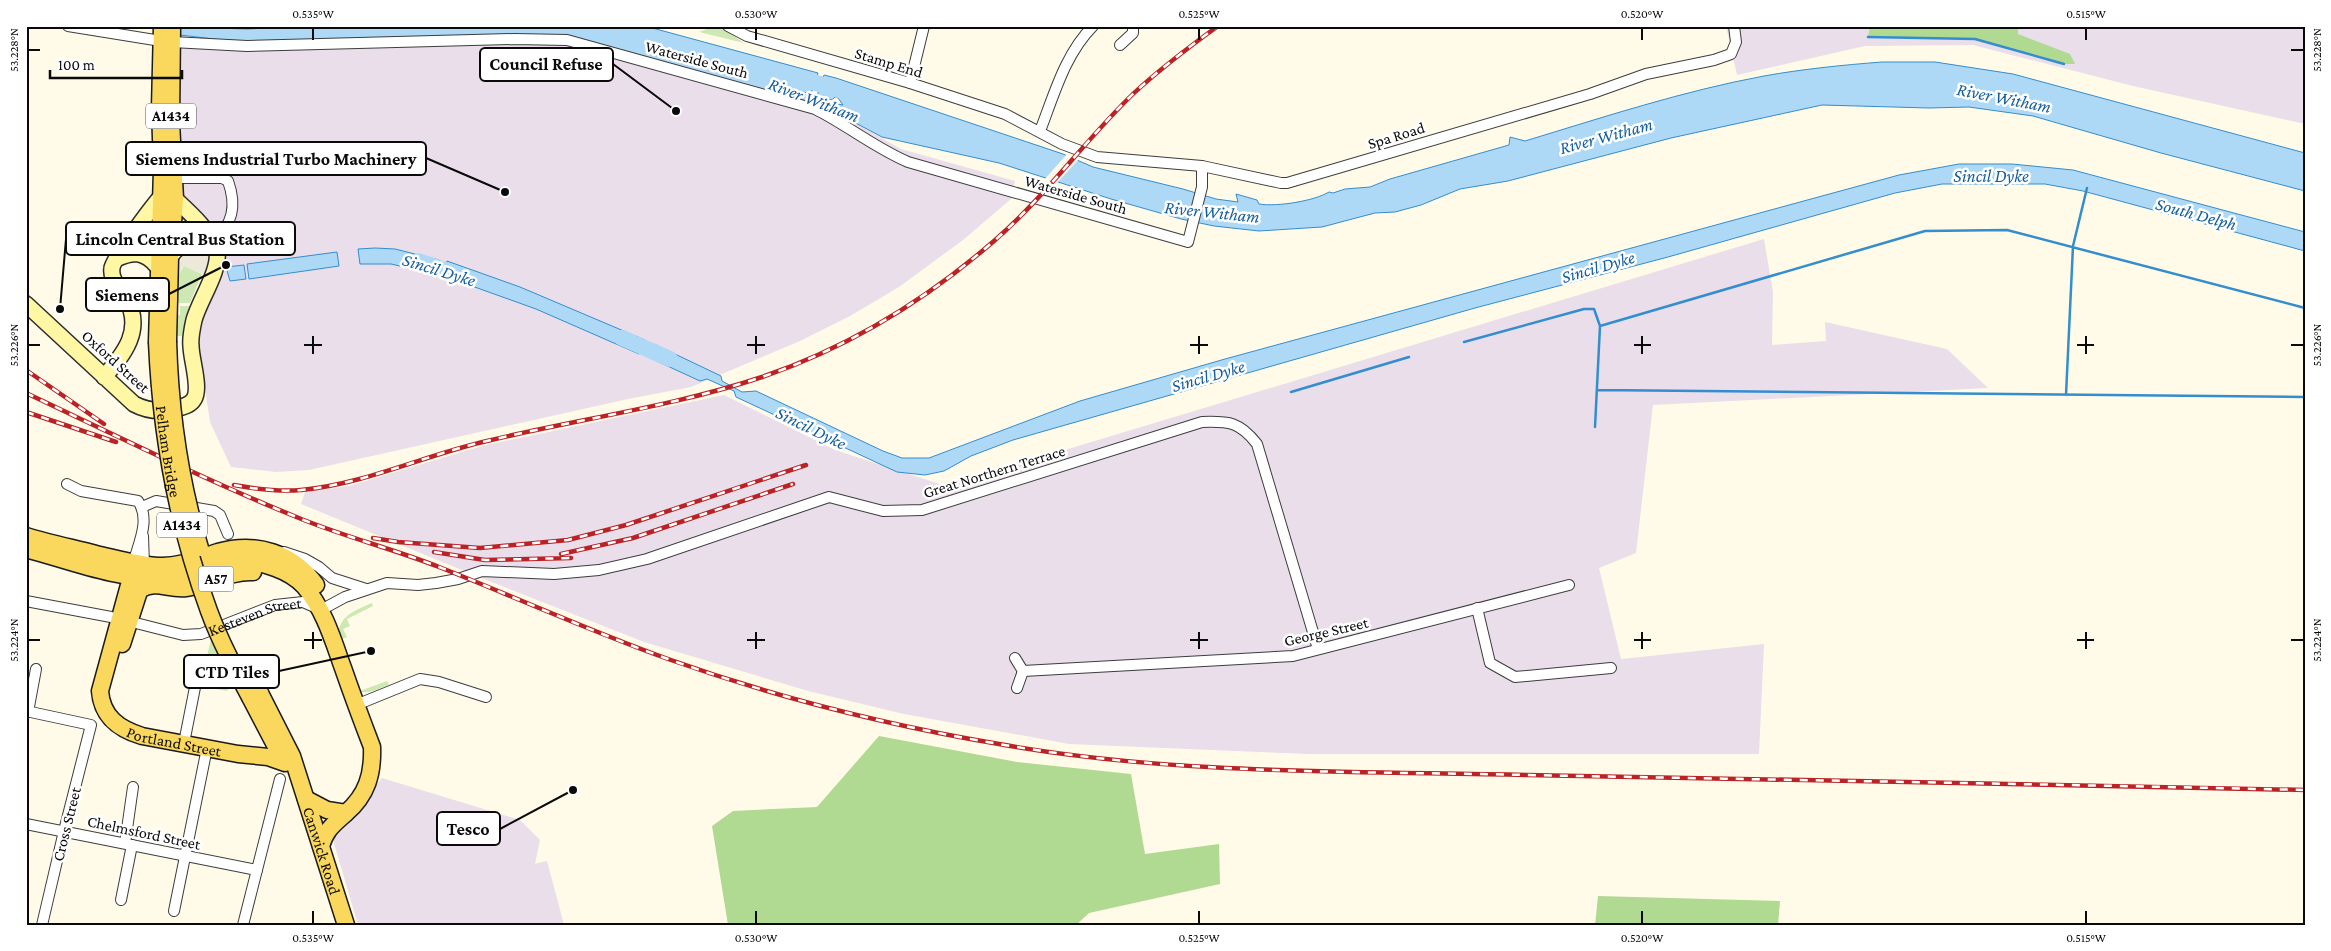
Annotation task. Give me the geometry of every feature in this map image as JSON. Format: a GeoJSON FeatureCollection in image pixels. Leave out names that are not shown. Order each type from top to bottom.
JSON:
{"type":"FeatureCollection","features":[{"type":"Feature","properties":{"kind":"main road","name":"A1434"},"geometry":{"type":"LineString","coordinates":[[166,34],[175,178],[167,199]]}},
{"type":"Feature","properties":{"kind":"main road","name":"A1434"},"geometry":{"type":"LineString","coordinates":[[164,261],[167,199],[162,169],[160,108],[166,34]]}},
{"type":"Feature","properties":{"kind":"main road"},"geometry":{"type":"LineString","coordinates":[[104,377],[123,356],[133,330],[132,314],[126,298],[113,278],[114,260],[167,199],[201,225],[212,241]]}},
{"type":"Feature","properties":{"kind":"main road"},"geometry":{"type":"LineString","coordinates":[[114,260],[128,254],[140,253],[164,261],[180,245],[190,239],[201,238],[212,241]]}},
{"type":"Feature","properties":{"kind":"main road","name":"Oxford Street"},"geometry":{"type":"LineString","coordinates":[[26,304],[134,404],[149,410],[164,411],[183,407],[194,400],[197,388],[191,337],[196,311],[217,260],[217,253],[212,241]]}},
{"type":"Feature","properties":{"kind":"main road","name":"Pelham Bridge"},"geometry":{"type":"LineString","coordinates":[[164,261],[162,341],[163,424],[183,530],[210,612],[255,695]]}},
{"type":"Feature","properties":{"kind":"main road","name":"A57"},"geometry":{"type":"LineString","coordinates":[[26,536],[139,574],[150,584],[186,588],[226,575],[251,571],[293,577],[303,586],[321,610]]}},
{"type":"Feature","properties":{"kind":"main road","name":"A57"},"geometry":{"type":"LineString","coordinates":[[26,549],[112,573],[139,574],[181,564],[218,552],[240,549],[276,552],[295,563],[314,582],[323,596],[321,610]]}},
{"type":"Feature","properties":{"kind":"main road"},"geometry":{"type":"LineString","coordinates":[[121,619],[139,574]]}},
{"type":"Feature","properties":{"kind":"main road","name":"Kesteven Street"},"geometry":{"type":"LineString","coordinates":[[321,610],[372,747],[373,763],[368,786],[361,797],[346,813],[332,824],[321,846]]}},
{"type":"Feature","properties":{"kind":"main road","name":"Portland Street"},"geometry":{"type":"LineString","coordinates":[[121,619],[100,691],[106,710],[118,726],[127,731],[207,748],[268,757],[285,763]]}},
{"type":"Feature","properties":{"kind":"main road","name":"Canwick Road"},"geometry":{"type":"LineString","coordinates":[[255,695],[262,723],[285,763],[297,777]]}},
{"type":"Feature","properties":{"kind":"main road","name":"Canwick Road"},"geometry":{"type":"LineString","coordinates":[[255,695],[286,743],[306,798],[346,925]]}},
{"type":"Feature","properties":{"kind":"main road"},"geometry":{"type":"LineString","coordinates":[[246,754],[259,743],[262,723]]}},
{"type":"Feature","properties":{"kind":"main road"},"geometry":{"type":"LineString","coordinates":[[306,798],[327,810],[346,813]]}},
{"type":"Feature","properties":{"kind":"street","name":"Waterside South"},"geometry":{"type":"LineString","coordinates":[[68,26],[166,34],[247,46],[349,45],[514,38],[567,40],[815,109],[842,123],[888,153],[908,162],[1188,242],[1202,187],[1202,166]]}},
{"type":"Feature","properties":{"kind":"street","name":"Stamp End"},"geometry":{"type":"LineString","coordinates":[[728,26],[747,36],[910,83],[1004,114],[1040,132]]}},
{"type":"Feature","properties":{"kind":"street"},"geometry":{"type":"LineString","coordinates":[[910,83],[924,26]]}},
{"type":"Feature","properties":{"kind":"street"},"geometry":{"type":"LineString","coordinates":[[1040,132],[1069,59],[1084,35],[1093,26]]}},
{"type":"Feature","properties":{"kind":"street"},"geometry":{"type":"LineString","coordinates":[[1120,45],[1133,33],[1133,26]]}},
{"type":"Feature","properties":{"kind":"street","name":"Spa Road"},"geometry":{"type":"LineString","coordinates":[[1040,132],[1070,147],[1106,159],[1202,166],[1287,183],[1590,94],[1646,74],[1714,60],[1731,54],[1736,42],[1734,26]]}},
{"type":"Feature","properties":{"kind":"street"},"geometry":{"type":"LineString","coordinates":[[175,178],[222,178],[228,181],[232,216],[223,233],[212,241]]}},
{"type":"Feature","properties":{"kind":"street","name":"Great Northern Terrace"},"geometry":{"type":"LineString","coordinates":[[321,610],[366,589],[387,584],[436,584],[458,580],[482,571],[554,574],[599,570],[647,559],[829,498],[883,511],[922,510],[1202,422],[1227,421],[1246,430],[1257,444],[1318,649]]}},
{"type":"Feature","properties":{"kind":"street"},"geometry":{"type":"LineString","coordinates":[[67,484],[97,494],[130,498],[138,501],[142,506],[144,516],[142,533],[144,540],[139,574]]}},
{"type":"Feature","properties":{"kind":"street"},"geometry":{"type":"LineString","coordinates":[[142,506],[156,501],[214,511],[220,515],[228,534]]}},
{"type":"Feature","properties":{"kind":"street"},"geometry":{"type":"LineString","coordinates":[[276,552],[288,552],[319,567],[332,578],[366,589]]}},
{"type":"Feature","properties":{"kind":"street","name":"George Street"},"geometry":{"type":"LineString","coordinates":[[1023,671],[1293,656],[1569,585]]}},
{"type":"Feature","properties":{"kind":"street","name":"Kesteven Street"},"geometry":{"type":"LineString","coordinates":[[26,601],[121,619],[183,635],[201,634],[275,605],[304,602],[321,610]]}},
{"type":"Feature","properties":{"kind":"street"},"geometry":{"type":"LineString","coordinates":[[1477,608],[1490,663],[1515,677],[1611,668]]}},
{"type":"Feature","properties":{"kind":"street"},"geometry":{"type":"LineString","coordinates":[[1015,658],[1023,671],[1017,688]]}},
{"type":"Feature","properties":{"kind":"street"},"geometry":{"type":"LineString","coordinates":[[184,743],[200,662]]}},
{"type":"Feature","properties":{"kind":"street"},"geometry":{"type":"LineString","coordinates":[[27,712],[36,669]]}},
{"type":"Feature","properties":{"kind":"street"},"geometry":{"type":"LineString","coordinates":[[356,706],[420,679],[431,680],[486,697]]}},
{"type":"Feature","properties":{"kind":"street","name":"Cross Street"},"geometry":{"type":"LineString","coordinates":[[27,712],[91,725],[42,925]]}},
{"type":"Feature","properties":{"kind":"street"},"geometry":{"type":"LineString","coordinates":[[174,911],[207,748]]}},
{"type":"Feature","properties":{"kind":"street"},"geometry":{"type":"LineString","coordinates":[[243,925],[278,784],[289,793]]}},
{"type":"Feature","properties":{"kind":"street"},"geometry":{"type":"LineString","coordinates":[[121,900],[129,844],[133,787]]}},
{"type":"Feature","properties":{"kind":"street","name":"Chelmsford Street"},"geometry":{"type":"LineString","coordinates":[[26,824],[257,870]]}},
{"type":"Feature","properties":{"kind":"shaded area"},"geometry":{"type":"Polygon","coordinates":[[[1726,26],[2305,26],[2305,124],[2133,86],[1973,45],[1865,46],[1737,75],[1726,26]]]}},
{"type":"Feature","properties":{"kind":"shaded area"},"geometry":{"type":"Polygon","coordinates":[[[180,35],[209,40],[577,38],[834,111],[901,149],[1015,181],[1011,199],[963,240],[899,287],[850,316],[800,341],[691,387],[628,399],[309,470],[276,472],[231,467],[210,422],[197,334],[208,296],[226,252],[181,199],[179,190],[183,161],[174,124],[175,79],[180,35]]]}},
{"type":"Feature","properties":{"kind":"shaded area"},"geometry":{"type":"Polygon","coordinates":[[[1764,239],[1773,292],[1772,345],[1826,341],[1825,322],[1947,349],[1988,388],[1653,405],[1636,553],[1599,568],[1621,659],[1764,644],[1759,754],[1309,754],[1069,744],[904,714],[808,691],[644,642],[301,504],[305,492],[349,486],[482,446],[724,395],[835,450],[946,486],[1764,239]]]}},
{"type":"Feature","properties":{"kind":"shaded area"},"geometry":{"type":"Polygon","coordinates":[[[206,246],[210,253],[209,266],[205,275],[184,266],[178,275],[174,272],[188,247],[206,246]]]}},
{"type":"Feature","properties":{"kind":"shaded area"},"geometry":{"type":"Polygon","coordinates":[[[382,778],[520,820],[540,840],[535,864],[547,861],[564,925],[358,925],[333,840],[382,778]]]}},
{"type":"Feature","properties":{"kind":"green space"},"geometry":{"type":"Polygon","coordinates":[[[1870,26],[2018,26],[2018,34],[2070,54],[2075,64],[2064,64],[1975,39],[1868,37],[1870,26]]]}},
{"type":"Feature","properties":{"kind":"green space"},"geometry":{"type":"Polygon","coordinates":[[[712,27],[722,28],[744,43],[699,32],[712,27]]]}},
{"type":"Feature","properties":{"kind":"green space"},"geometry":{"type":"Polygon","coordinates":[[[184,266],[202,274],[190,303],[177,303],[178,276],[184,266]]]}},
{"type":"Feature","properties":{"kind":"green space"},"geometry":{"type":"Polygon","coordinates":[[[180,306],[189,306],[182,336],[177,336],[177,315],[180,315],[180,306]]]}},
{"type":"Feature","properties":{"kind":"green space"},"geometry":{"type":"Polygon","coordinates":[[[372,603],[373,606],[347,619],[350,626],[343,629],[347,637],[340,640],[339,628],[345,618],[372,603]]]}},
{"type":"Feature","properties":{"kind":"green space"},"geometry":{"type":"Polygon","coordinates":[[[212,635],[235,674],[227,691],[200,686],[212,635]]]}},
{"type":"Feature","properties":{"kind":"green space"},"geometry":{"type":"Polygon","coordinates":[[[343,649],[360,691],[387,681],[389,685],[370,692],[359,691],[343,649]]]}},
{"type":"Feature","properties":{"kind":"green space"},"geometry":{"type":"Polygon","coordinates":[[[879,736],[1017,762],[1131,774],[1145,854],[1219,844],[1220,884],[1089,913],[1076,925],[728,925],[712,826],[733,811],[817,807],[879,736]]]}},
{"type":"Feature","properties":{"kind":"green space"},"geometry":{"type":"Polygon","coordinates":[[[1598,896],[1780,901],[1778,925],[1595,925],[1598,896]]]}},
{"type":"Feature","properties":{"kind":"water"},"geometry":{"type":"Polygon","coordinates":[[[149,26],[247,29],[316,26],[645,26],[818,73],[811,94],[788,88],[795,92],[793,99],[577,38],[248,43],[180,35],[149,26]]]}},
{"type":"Feature","properties":{"kind":"water"},"geometry":{"type":"Polygon","coordinates":[[[1882,62],[1935,62],[2013,74],[2305,153],[2305,191],[2161,153],[2033,116],[1969,107],[1929,108],[1822,105],[1671,138],[1508,181],[1460,189],[1421,205],[1395,212],[1375,213],[1322,227],[1259,231],[1214,226],[1181,219],[999,163],[882,137],[831,110],[830,106],[833,103],[843,105],[838,98],[835,97],[832,100],[817,96],[824,75],[1063,154],[1093,167],[1216,199],[1238,202],[1236,194],[1257,200],[1259,204],[1275,205],[1305,201],[1329,192],[1370,187],[1390,179],[1509,145],[1510,137],[1525,141],[1704,89],[1779,74],[1882,62]]]}},
{"type":"Feature","properties":{"kind":"water"},"geometry":{"type":"Polygon","coordinates":[[[796,92],[832,102],[829,105],[830,110],[794,100],[796,92]]]}},
{"type":"Feature","properties":{"kind":"water","name":"South Delph"},"geometry":{"type":"Polygon","coordinates":[[[1959,164],[2012,164],[2073,170],[2305,232],[2305,251],[2083,191],[2045,184],[1942,184],[1895,193],[1668,257],[1475,308],[1013,440],[971,456],[944,471],[925,475],[897,472],[736,397],[734,391],[707,379],[700,381],[648,357],[654,344],[721,376],[722,381],[742,392],[756,391],[883,451],[902,458],[929,458],[1080,401],[1225,359],[1899,175],[1959,164]]]}},
{"type":"Feature","properties":{"kind":"water"},"geometry":{"type":"Polygon","coordinates":[[[358,249],[395,249],[439,260],[436,274],[391,264],[360,264],[358,249]]]}},
{"type":"Feature","properties":{"kind":"water"},"geometry":{"type":"Polygon","coordinates":[[[337,252],[339,266],[249,279],[247,264],[337,252]]]}},
{"type":"Feature","properties":{"kind":"water"},"geometry":{"type":"Polygon","coordinates":[[[447,261],[520,287],[645,340],[639,354],[536,309],[444,276],[447,261]]]}},
{"type":"Feature","properties":{"kind":"water"},"geometry":{"type":"Polygon","coordinates":[[[244,265],[246,279],[230,281],[226,267],[244,265]]]}},
{"type":"Feature","properties":{"kind":"pier"},"geometry":{"type":"Polygon","coordinates":[[[1067,154],[1080,158],[1056,184],[1044,180],[1067,154]]]}},
{"type":"Feature","properties":{"kind":"waterway"},"geometry":{"type":"LineString","coordinates":[[1868,37],[1975,39],[2064,64]]}},
{"type":"Feature","properties":{"kind":"waterway","name":"River Witham"},"geometry":{"type":"LineString","coordinates":[[794,76],[842,91]]}},
{"type":"Feature","properties":{"kind":"waterway"},"geometry":{"type":"LineString","coordinates":[[2066,395],[2073,246],[2087,188]]}},
{"type":"Feature","properties":{"kind":"waterway"},"geometry":{"type":"LineString","coordinates":[[1600,326],[1925,231],[2007,230],[2305,308]]}},
{"type":"Feature","properties":{"kind":"waterway","name":"Sincil Dyke"},"geometry":{"type":"LineString","coordinates":[[418,261],[466,277]]}},
{"type":"Feature","properties":{"kind":"waterway"},"geometry":{"type":"LineString","coordinates":[[1464,342],[1584,309],[1594,309],[1600,326],[1595,427]]}},
{"type":"Feature","properties":{"kind":"waterway","name":"Sincil Dyke"},"geometry":{"type":"LineString","coordinates":[[622,338],[670,359]]}},
{"type":"Feature","properties":{"kind":"waterway"},"geometry":{"type":"LineString","coordinates":[[1291,392],[1409,357]]}},
{"type":"Feature","properties":{"kind":"waterway"},"geometry":{"type":"LineString","coordinates":[[1597,390],[2305,397]]}},
{"type":"Feature","properties":{"kind":"railway"},"geometry":{"type":"LineString","coordinates":[[234,485],[267,490],[292,491],[348,482],[487,441],[694,397],[762,377],[825,352],[855,337],[913,302],[968,263],[1031,206],[1134,93],[1175,58],[1218,26]]}},
{"type":"Feature","properties":{"kind":"railway"},"geometry":{"type":"LineString","coordinates":[[26,370],[104,424]]}},
{"type":"Feature","properties":{"kind":"railway"},"geometry":{"type":"LineString","coordinates":[[26,393],[260,502],[330,530],[439,567],[668,659],[749,686],[831,709],[999,744],[1064,754],[1130,761],[1262,770],[2305,790]]}},
{"type":"Feature","properties":{"kind":"railway"},"geometry":{"type":"LineString","coordinates":[[26,412],[116,442]]}},
{"type":"Feature","properties":{"kind":"railway"},"geometry":{"type":"LineString","coordinates":[[373,538],[398,542],[480,548],[568,540],[626,525],[806,465]]}},
{"type":"Feature","properties":{"kind":"railway"},"geometry":{"type":"LineString","coordinates":[[561,554],[633,538],[793,484]]}},
{"type":"Feature","properties":{"kind":"railway"},"geometry":{"type":"LineString","coordinates":[[434,552],[485,560],[571,558]]}},
{"type":"Feature","properties":{"kind":"place","name":"Council Refuse"},"geometry":{"type":"Point","coordinates":[676,111]}},
{"type":"Feature","properties":{"kind":"place","name":"Siemens Industrial Turbo Machinery"},"geometry":{"type":"Point","coordinates":[505,192]}},
{"type":"Feature","properties":{"kind":"place","name":"Siemens"},"geometry":{"type":"Point","coordinates":[226,265]}},
{"type":"Feature","properties":{"kind":"place","name":"Lincoln Central Bus Station"},"geometry":{"type":"Point","coordinates":[60,309]}},
{"type":"Feature","properties":{"kind":"place","name":"CTD Tiles"},"geometry":{"type":"Point","coordinates":[371,651]}},
{"type":"Feature","properties":{"kind":"place","name":"Tesco"},"geometry":{"type":"Point","coordinates":[573,790]}}]}
